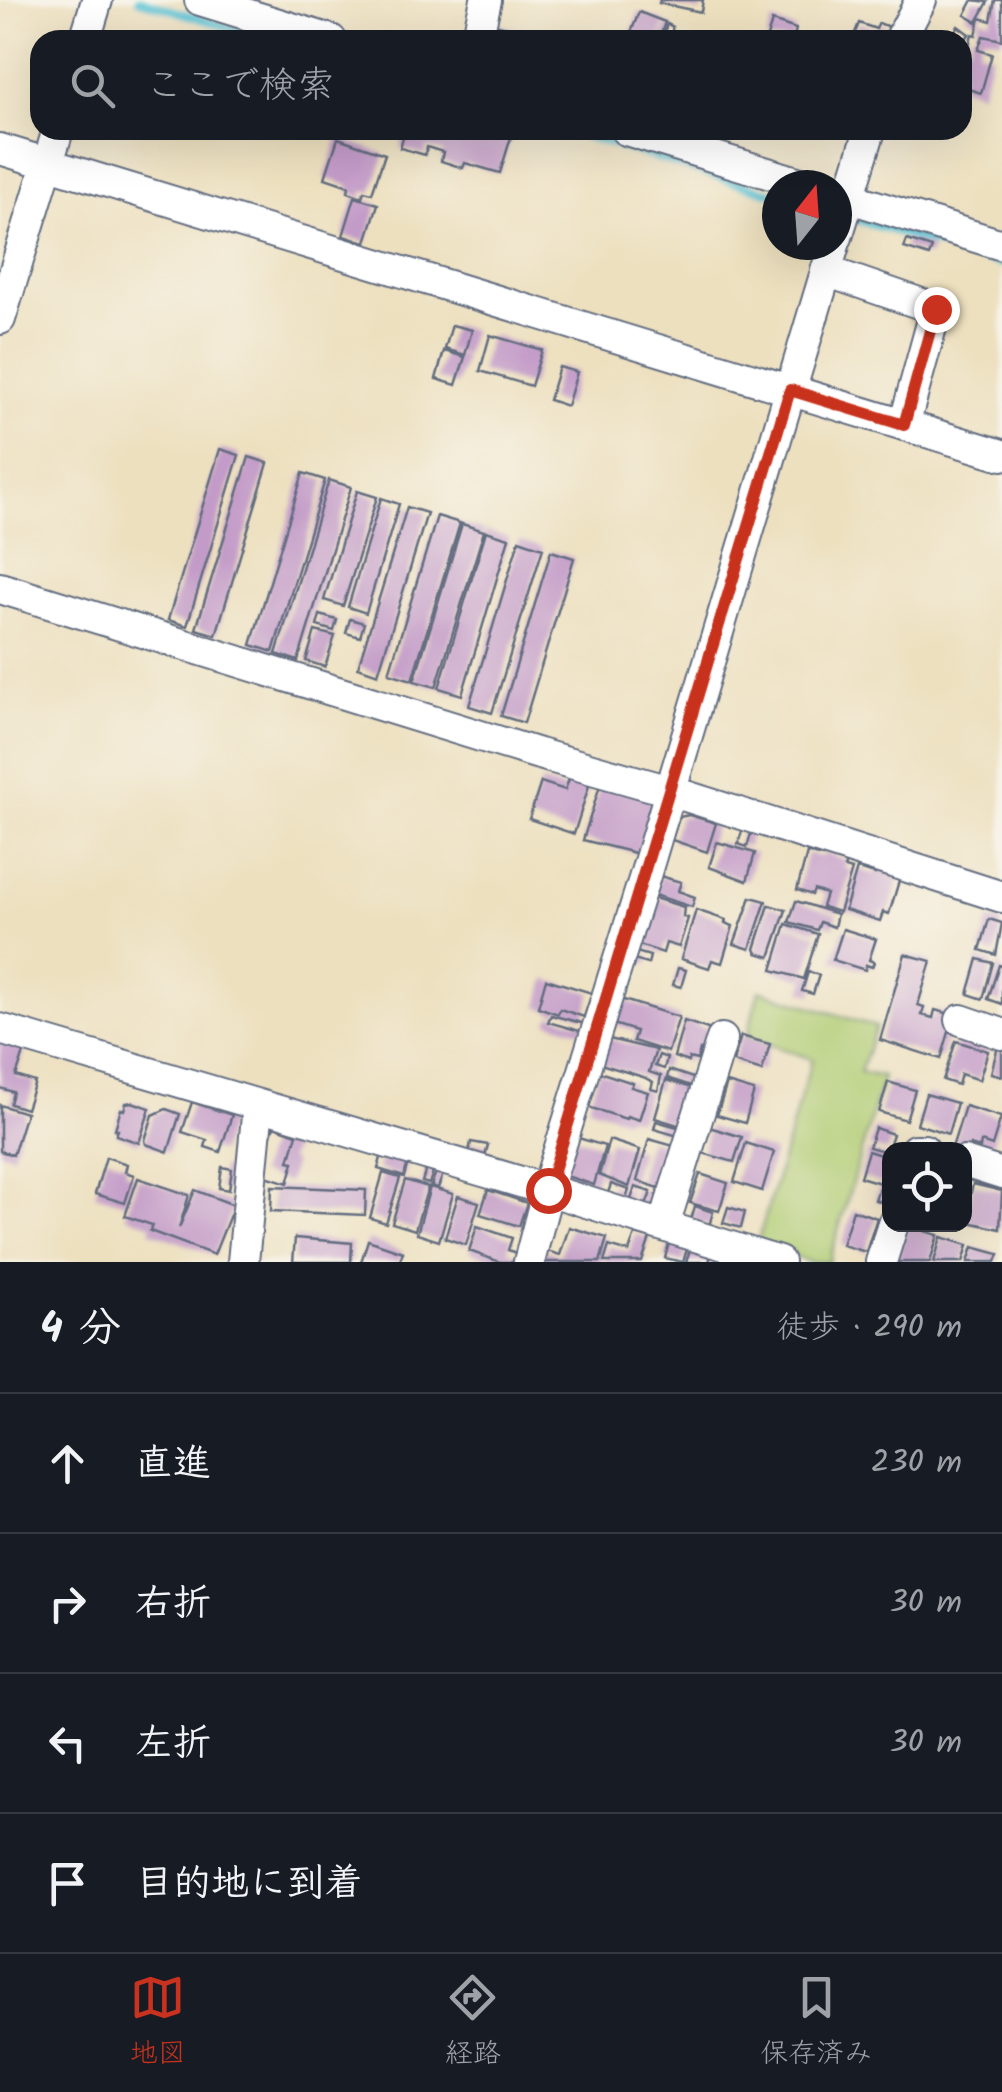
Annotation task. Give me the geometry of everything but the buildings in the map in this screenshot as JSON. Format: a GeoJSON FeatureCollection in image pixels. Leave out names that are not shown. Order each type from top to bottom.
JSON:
{"type":"FeatureCollection","features":[{"type":"Feature","properties":{"kind":"street"},"geometry":{"type":"LineString","coordinates":[[88,30],[98,0]]}},
{"type":"Feature","properties":{"kind":"street"},"geometry":{"type":"LineString","coordinates":[[200,0],[298,30]]}},
{"type":"Feature","properties":{"kind":"street"},"geometry":{"type":"LineString","coordinates":[[479,30],[486,0]]}},
{"type":"Feature","properties":{"kind":"street"},"geometry":{"type":"LineString","coordinates":[[905,30],[920,0]]}},
{"type":"Feature","properties":{"kind":"street"},"geometry":{"type":"LineString","coordinates":[[0,319],[55,140]]}},
{"type":"Feature","properties":{"kind":"street"},"geometry":{"type":"LineString","coordinates":[[659,140],[762,171]]}},
{"type":"Feature","properties":{"kind":"street"},"geometry":{"type":"LineString","coordinates":[[852,174],[866,140]]}},
{"type":"Feature","properties":{"kind":"street"},"geometry":{"type":"LineString","coordinates":[[0,149],[1002,455]]}},
{"type":"Feature","properties":{"kind":"street"},"geometry":{"type":"LineString","coordinates":[[852,199],[1002,244]]}},
{"type":"Feature","properties":{"kind":"street"},"geometry":{"type":"LineString","coordinates":[[529,1262],[829,260]]}},
{"type":"Feature","properties":{"kind":"street"},"geometry":{"type":"LineString","coordinates":[[834,260],[936,309],[904,425]]}},
{"type":"Feature","properties":{"kind":"street"},"geometry":{"type":"LineString","coordinates":[[0,588],[670,791],[1002,897]]}},
{"type":"Feature","properties":{"kind":"street"},"geometry":{"type":"LineString","coordinates":[[960,1020],[1002,1034]]}},
{"type":"Feature","properties":{"kind":"street"},"geometry":{"type":"LineString","coordinates":[[0,1029],[780,1262]]}},
{"type":"Feature","properties":{"kind":"street"},"geometry":{"type":"LineString","coordinates":[[664,1225],[722,1038]]}},
{"type":"Feature","properties":{"kind":"street"},"geometry":{"type":"LineString","coordinates":[[242,1262],[258,1106]]}},
{"type":"Feature","properties":{"kind":"street"},"geometry":{"type":"LineString","coordinates":[[972,1165],[1002,1174]]}},
{"type":"Feature","properties":{"kind":"street"},"geometry":{"type":"LineString","coordinates":[[881,1262],[890,1232]]}},
{"type":"Feature","properties":{"kind":"green space"},"geometry":{"type":"Polygon","coordinates":[[[759,990],[876,1027],[860,1072],[883,1077],[829,1262],[809,1262],[758,1241],[812,1059],[747,1037],[759,990]]]}},
{"type":"Feature","properties":{"kind":"waterway"},"geometry":{"type":"LineString","coordinates":[[139,0],[237,30]]}},
{"type":"Feature","properties":{"kind":"waterway"},"geometry":{"type":"LineString","coordinates":[[598,140],[762,190]]}},
{"type":"Feature","properties":{"kind":"waterway"},"geometry":{"type":"LineString","coordinates":[[860,221],[1002,264]]}},
{"type":"Feature","properties":{"kind":"route"},"geometry":{"type":"LineString","coordinates":[[548,1190],[790,390],[904,425],[936,309]]}}]}
